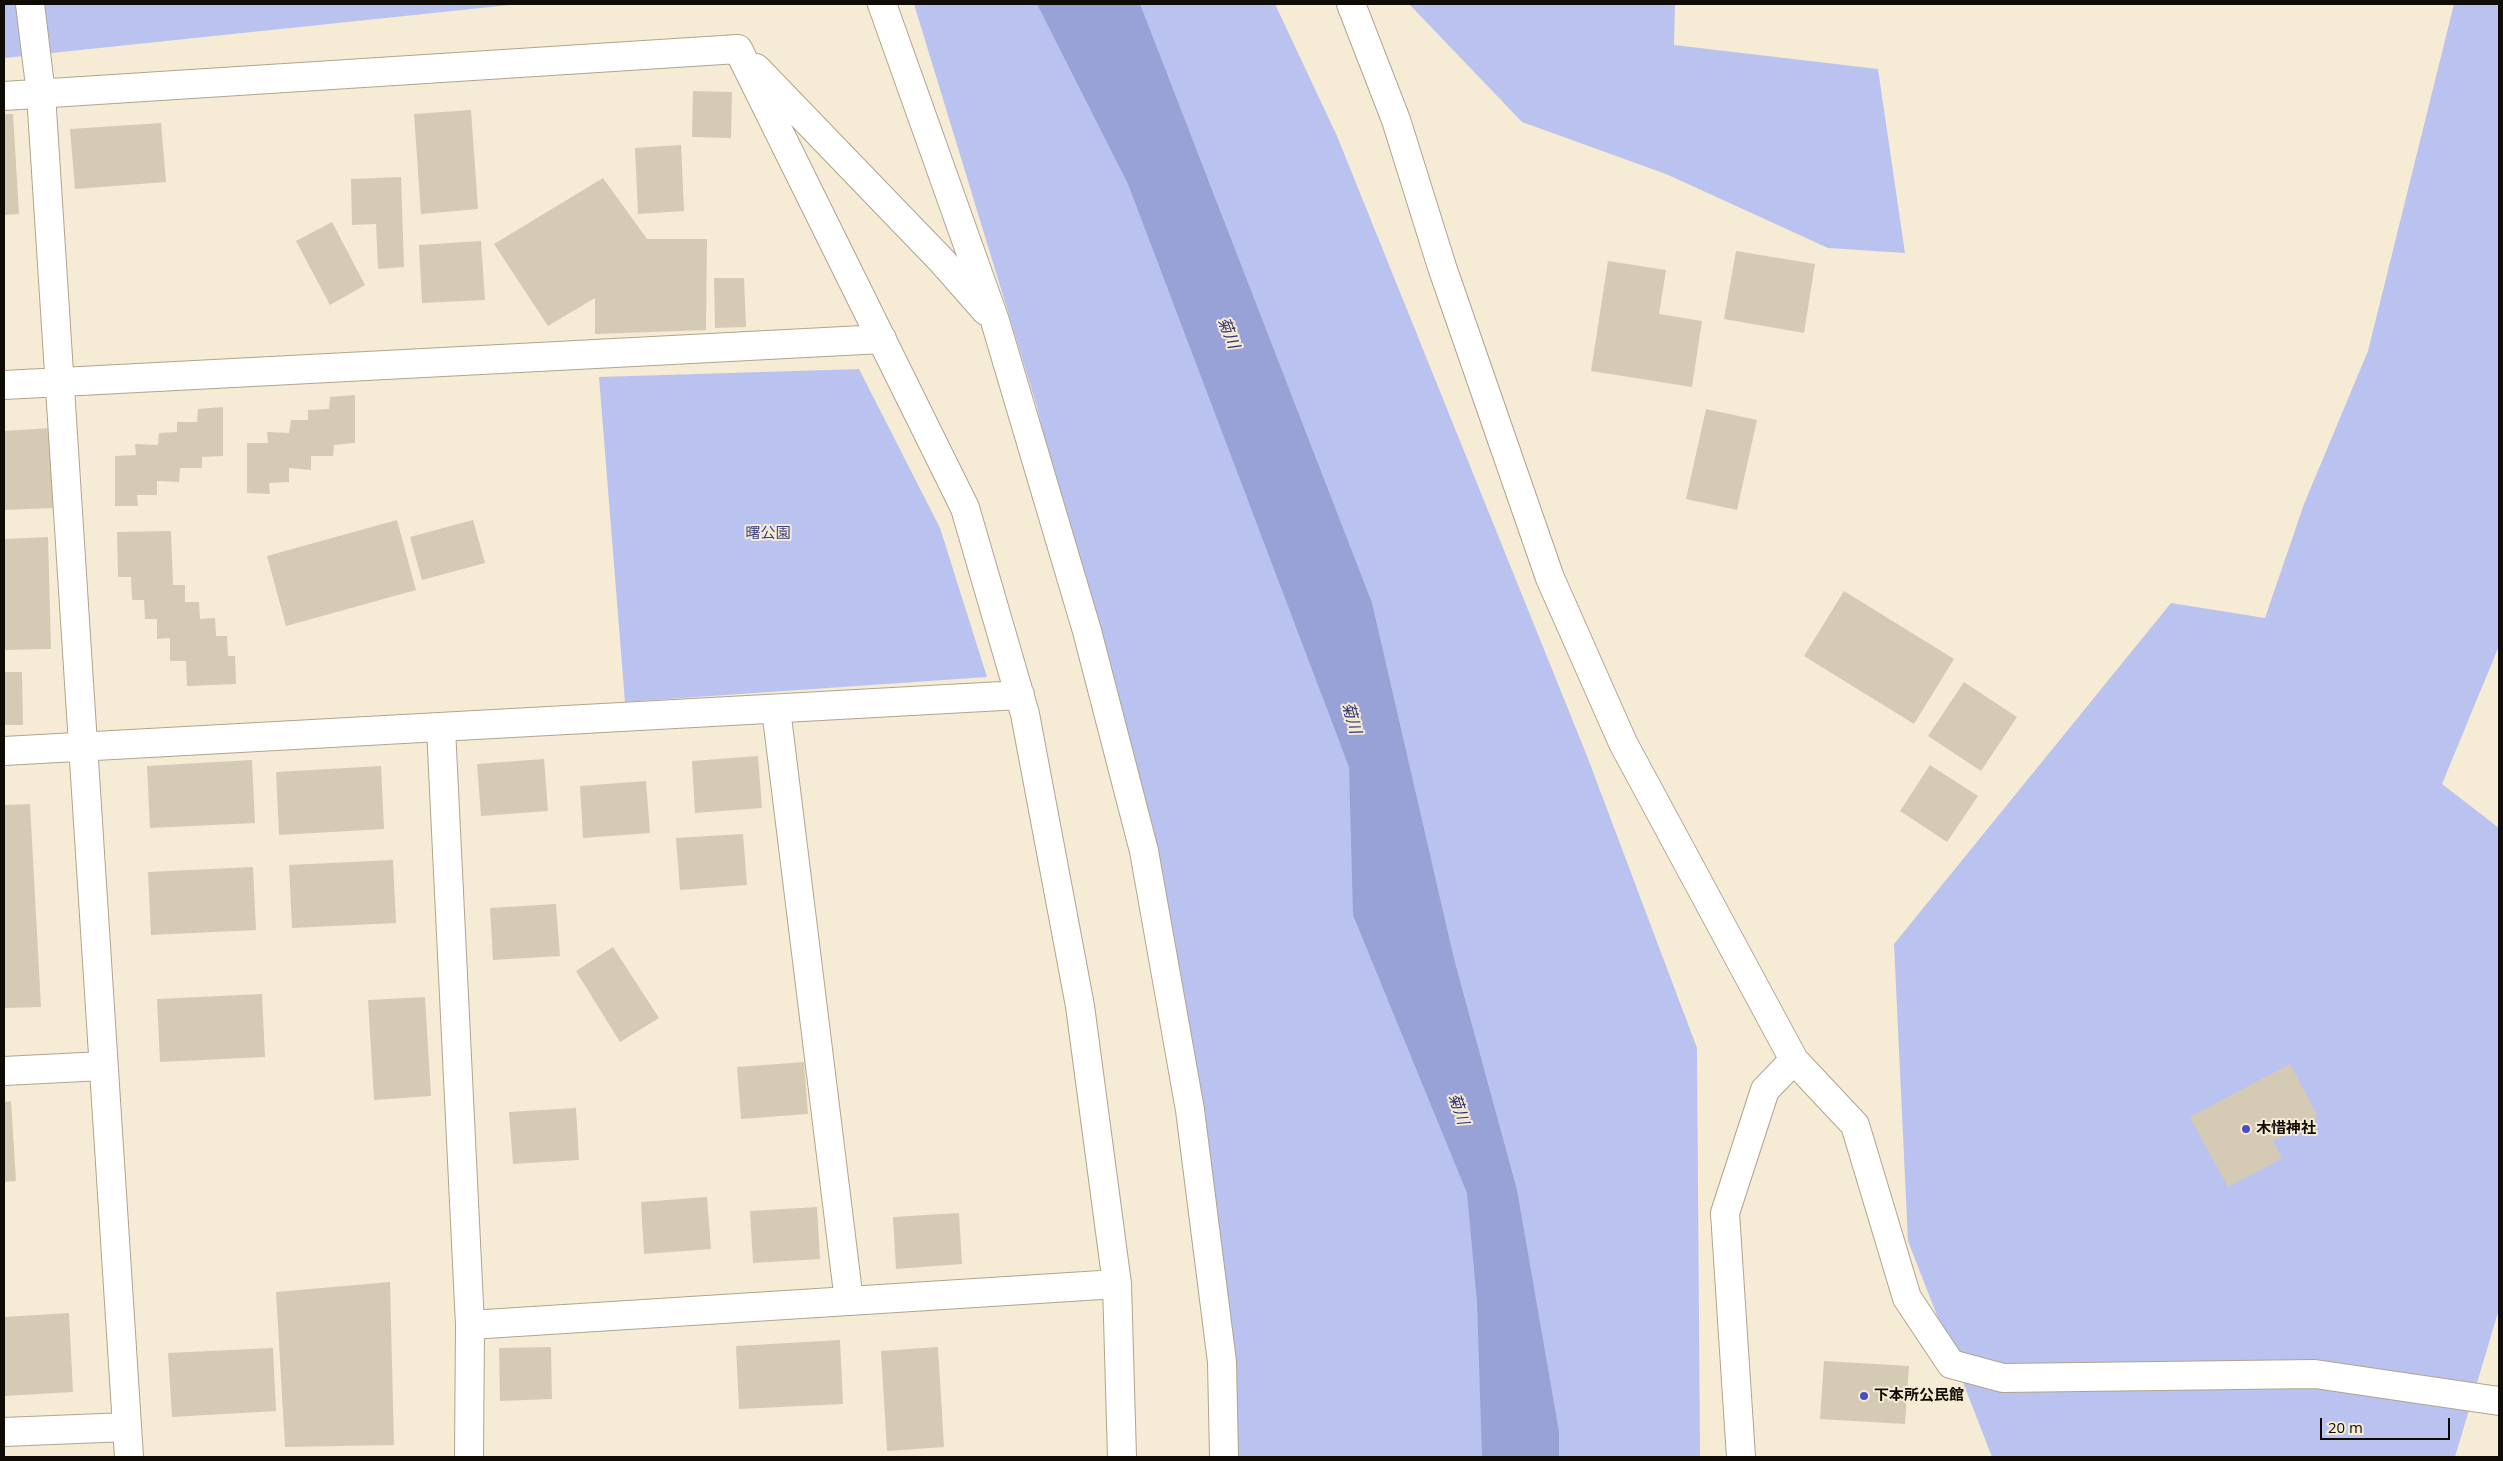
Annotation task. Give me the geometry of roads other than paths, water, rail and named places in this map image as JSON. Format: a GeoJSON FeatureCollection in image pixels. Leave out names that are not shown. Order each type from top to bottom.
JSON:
{"type":"FeatureCollection","features":[{"type":"Feature","properties":{"kind":"street"},"geometry":{"type":"LineString","coordinates":[[30,4],[41,94],[129,1457]]}},
{"type":"Feature","properties":{"kind":"street"},"geometry":{"type":"LineString","coordinates":[[882,4],[995,321],[1087,631],[1144,851],[1190,1110],[1222,1362],[1224,1457]]}},
{"type":"Feature","properties":{"kind":"street"},"geometry":{"type":"LineString","coordinates":[[1351,4],[1396,120],[1442,267],[1550,578],[1623,743],[1794,1060],[1854,1125],[1907,1298],[1950,1364],[2003,1378],[2315,1374],[2499,1401]]}},
{"type":"Feature","properties":{"kind":"street"},"geometry":{"type":"LineString","coordinates":[[738,49],[965,508],[1020,695],[1080,1006],[1117,1284],[1122,1457]]}},
{"type":"Feature","properties":{"kind":"street"},"geometry":{"type":"LineString","coordinates":[[4,96],[738,49],[942,261],[995,321]]}},
{"type":"Feature","properties":{"kind":"street"},"geometry":{"type":"LineString","coordinates":[[4,384],[882,338]]}},
{"type":"Feature","properties":{"kind":"street"},"geometry":{"type":"LineString","coordinates":[[4,751],[1020,695]]}},
{"type":"Feature","properties":{"kind":"street"},"geometry":{"type":"LineString","coordinates":[[776,709],[849,1301]]}},
{"type":"Feature","properties":{"kind":"street"},"geometry":{"type":"LineString","coordinates":[[441,728],[470,1325],[469,1457]]}},
{"type":"Feature","properties":{"kind":"street"},"geometry":{"type":"LineString","coordinates":[[1740,1457],[1725,1213],[1765,1090],[1794,1060]]}},
{"type":"Feature","properties":{"kind":"street"},"geometry":{"type":"LineString","coordinates":[[4,1071],[104,1066]]}},
{"type":"Feature","properties":{"kind":"street"},"geometry":{"type":"LineString","coordinates":[[470,1325],[1117,1284]]}},
{"type":"Feature","properties":{"kind":"street"},"geometry":{"type":"LineString","coordinates":[[4,1432],[127,1427]]}},
{"type":"Feature","properties":{"kind":"water","name":"菊川"},"geometry":{"type":"Polygon","coordinates":[[[1037,4],[1140,4],[1372,603],[1454,959],[1517,1190],[1559,1432],[1559,1457],[1482,1457],[1477,1302],[1467,1193],[1353,915],[1349,767],[1128,184],[1037,4]]]}},
{"type":"Feature","properties":{"kind":"place","name":"木惜神社"},"geometry":{"type":"Point","coordinates":[2246,1129]}},
{"type":"Feature","properties":{"kind":"place","name":"下本所公民館"},"geometry":{"type":"Point","coordinates":[1864,1396]}},
{"type":"Feature","properties":{"kind":"park label","name":"曙公園"},"geometry":{"type":"Point","coordinates":[768,534]}}]}
